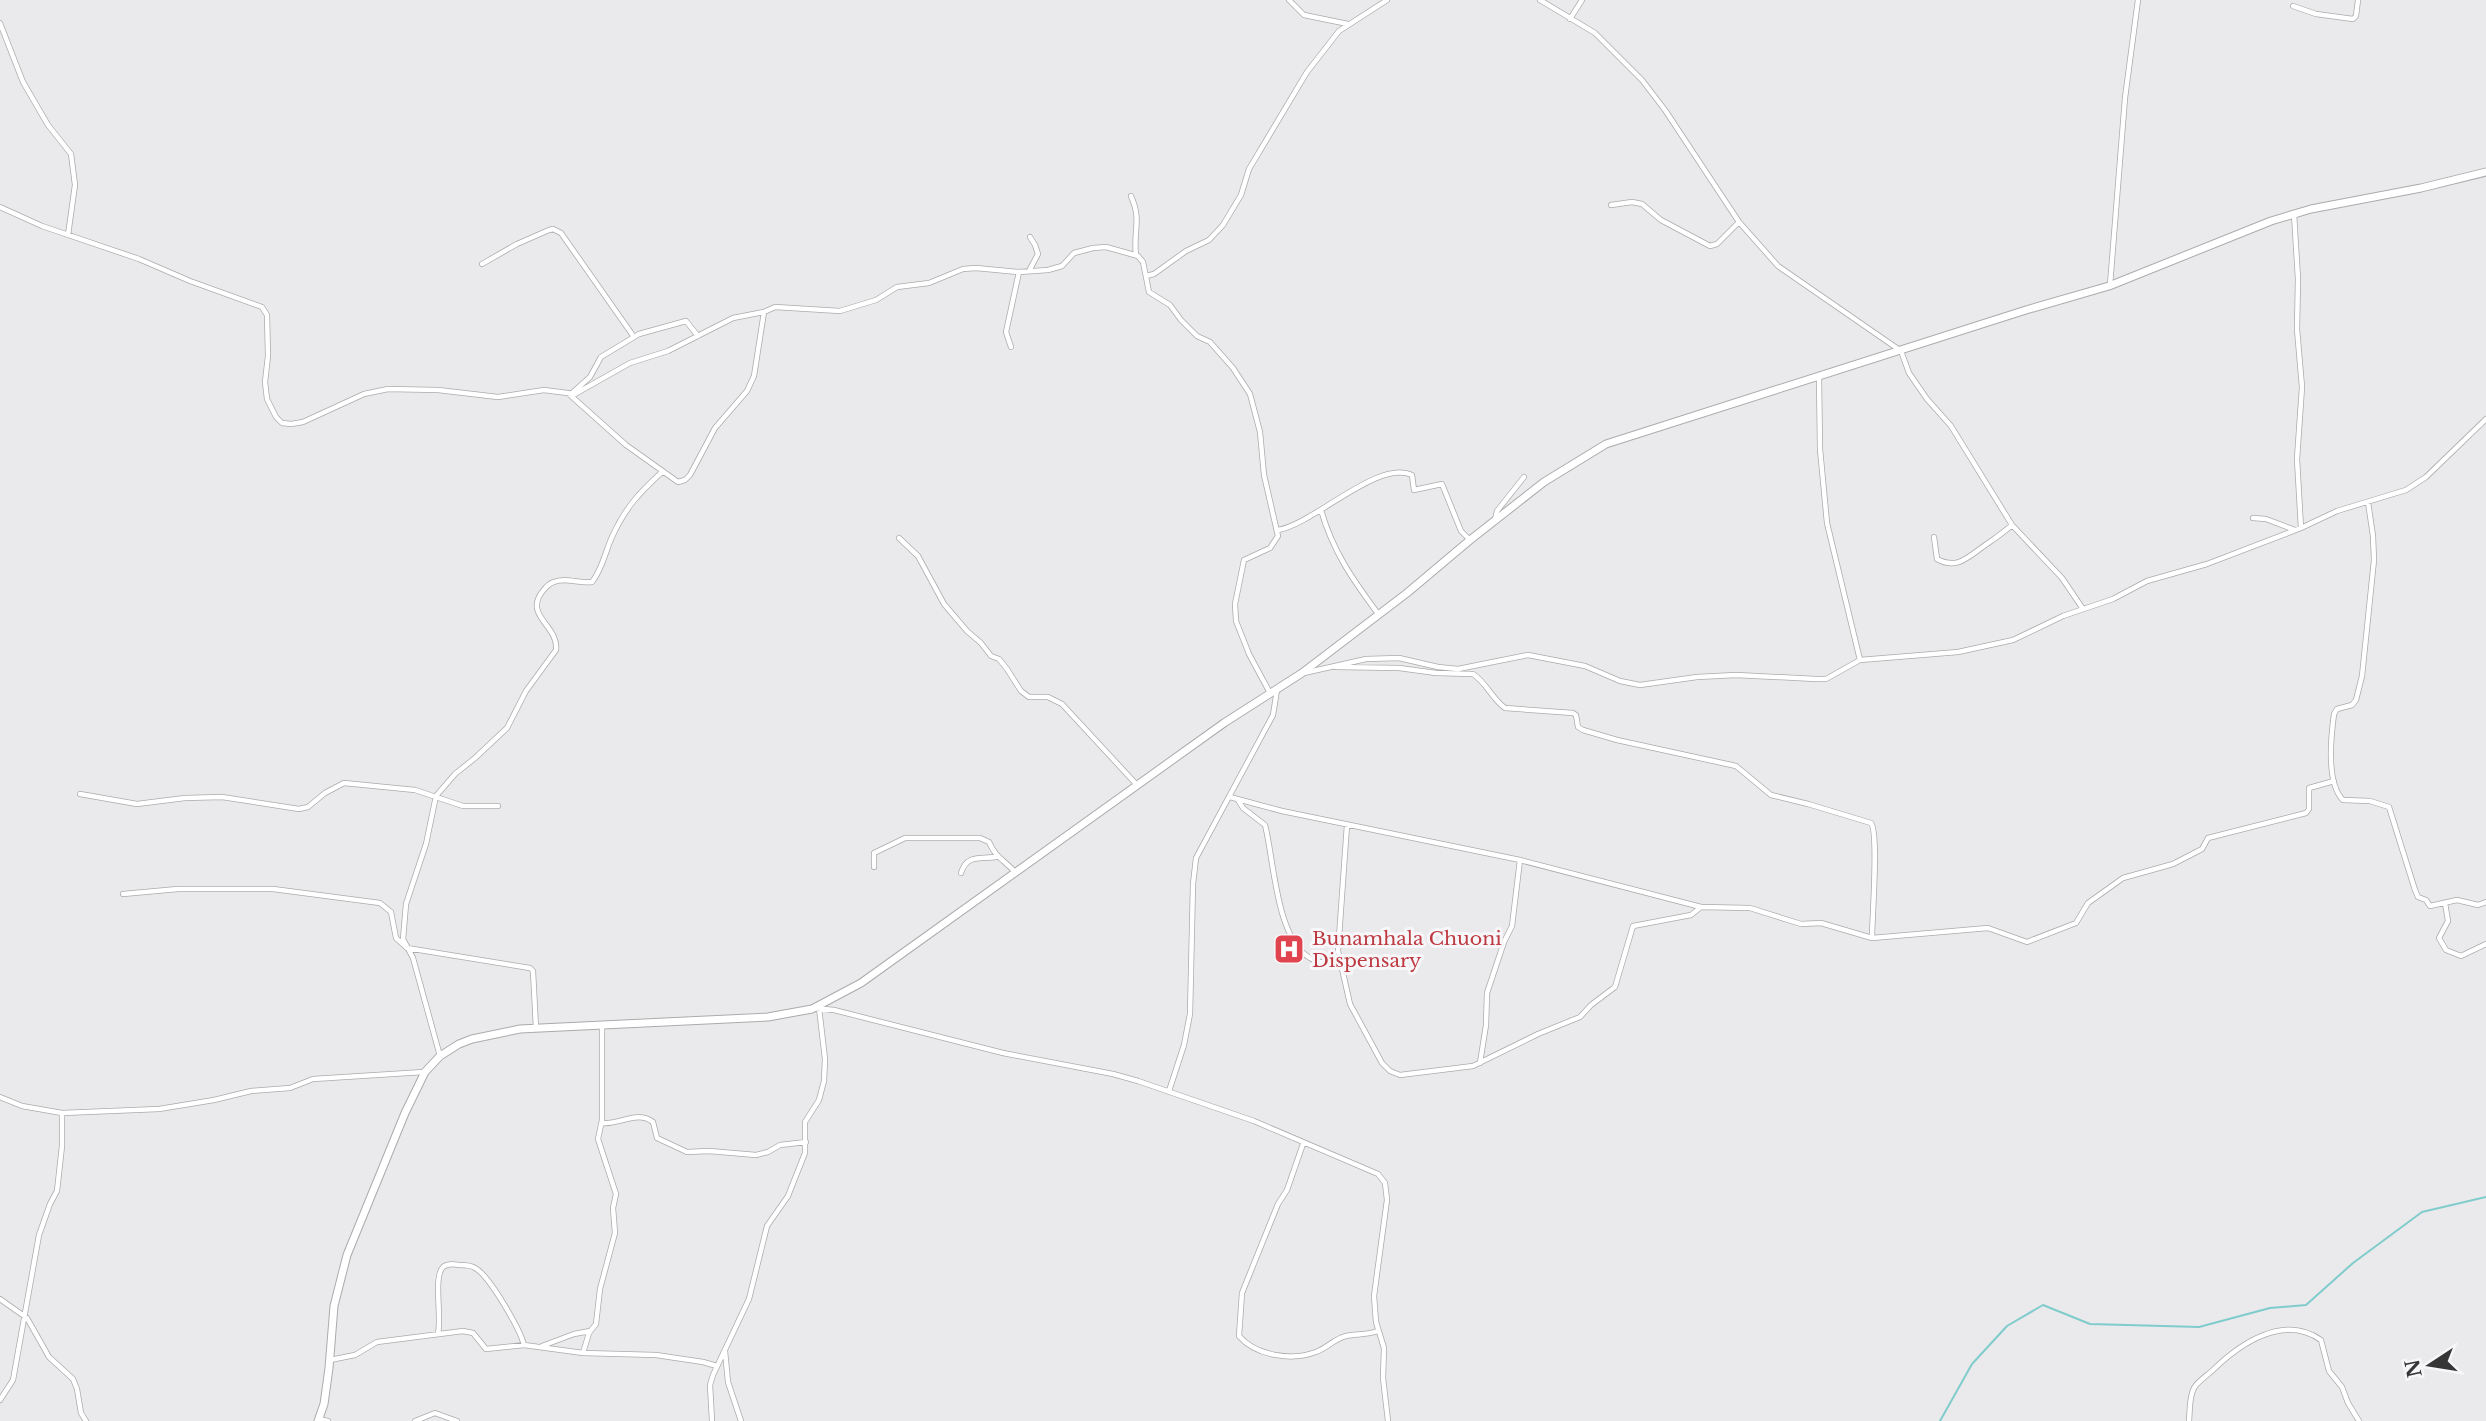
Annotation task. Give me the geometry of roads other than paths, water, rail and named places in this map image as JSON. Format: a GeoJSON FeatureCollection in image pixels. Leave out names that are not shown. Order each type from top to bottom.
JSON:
{"type":"FeatureCollection","features":[{"type":"Feature","properties":{"kind":"street"},"geometry":{"type":"LineString","coordinates":[[1289,0],[1304,15],[1349,24]]}},
{"type":"Feature","properties":{"kind":"street"},"geometry":{"type":"LineString","coordinates":[[1146,276],[1154,274],[1186,251],[1209,240],[1228,218],[1241,195],[1249,169],[1280,114],[1319,56],[1339,31],[1387,0]]}},
{"type":"Feature","properties":{"kind":"street"},"geometry":{"type":"LineString","coordinates":[[1540,0],[1595,33],[1642,80],[1739,222],[1778,266],[1901,351],[1909,373],[1951,426],[2012,525],[2062,578],[2083,609]]}},
{"type":"Feature","properties":{"kind":"street"},"geometry":{"type":"LineString","coordinates":[[1570,19],[1582,0]]}},
{"type":"Feature","properties":{"kind":"street"},"geometry":{"type":"LineString","coordinates":[[2109,286],[2122,128],[2138,0]]}},
{"type":"Feature","properties":{"kind":"street"},"geometry":{"type":"LineString","coordinates":[[2293,6],[2316,14],[2353,19],[2356,16],[2358,0]]}},
{"type":"Feature","properties":{"kind":"street"},"geometry":{"type":"LineString","coordinates":[[0,23],[23,82],[48,125],[71,154],[75,185],[68,235]]}},
{"type":"Feature","properties":{"kind":"street"},"geometry":{"type":"LineString","coordinates":[[328,1421],[319,1420],[324,1404],[334,1306],[347,1255],[394,1136],[425,1072],[440,1056],[459,1044],[520,1028],[742,1020],[816,1008],[861,983],[1224,723],[1301,673],[1379,615],[1555,474],[1606,444],[2109,286],[2271,220],[2486,172]]}},
{"type":"Feature","properties":{"kind":"street"},"geometry":{"type":"LineString","coordinates":[[1131,196],[1138,220],[1136,255]]}},
{"type":"Feature","properties":{"kind":"street"},"geometry":{"type":"LineString","coordinates":[[1611,205],[1632,202],[1642,204],[1661,220],[1710,246],[1717,244],[1739,222]]}},
{"type":"Feature","properties":{"kind":"street"},"geometry":{"type":"LineString","coordinates":[[0,207],[41,226],[139,259],[262,307],[267,315],[267,399],[272,411],[282,423],[303,422],[350,399],[388,389],[438,390],[498,397],[544,390],[570,395],[605,428],[673,481],[685,480],[698,463],[715,428],[747,391],[754,376],[764,312]]}},
{"type":"Feature","properties":{"kind":"street"},"geometry":{"type":"LineString","coordinates":[[2294,214],[2298,279],[2297,329],[2302,387],[2297,459],[2298,529]]}},
{"type":"Feature","properties":{"kind":"street"},"geometry":{"type":"LineString","coordinates":[[482,264],[525,240],[549,230],[557,231],[634,337]]}},
{"type":"Feature","properties":{"kind":"street"},"geometry":{"type":"LineString","coordinates":[[1029,271],[1038,254],[1030,237]]}},
{"type":"Feature","properties":{"kind":"street"},"geometry":{"type":"LineString","coordinates":[[570,395],[630,363],[668,351],[733,318],[775,307],[841,311],[876,300],[897,287],[929,283],[968,268],[1019,272],[1060,268],[1074,253],[1099,247],[1136,255],[1143,262],[1149,292],[1170,305],[1197,336],[1210,342],[1233,368],[1250,394],[1260,432],[1267,491],[1278,530],[1276,541],[1270,548],[1244,560],[1235,604],[1236,621],[1242,639],[1274,691],[1273,715],[1201,846],[1193,869],[1190,1014],[1170,1091]]}},
{"type":"Feature","properties":{"kind":"street"},"geometry":{"type":"LineString","coordinates":[[1011,347],[1006,332],[1019,272]]}},
{"type":"Feature","properties":{"kind":"street"},"geometry":{"type":"LineString","coordinates":[[570,395],[590,377],[601,357],[644,331],[685,321],[698,336]]}},
{"type":"Feature","properties":{"kind":"street"},"geometry":{"type":"LineString","coordinates":[[1819,378],[1820,449],[1827,523],[1860,660]]}},
{"type":"Feature","properties":{"kind":"street"},"geometry":{"type":"LineString","coordinates":[[1301,673],[1366,659],[1399,658],[1458,669],[1519,656],[1537,655],[1586,666],[1620,681],[1640,685],[1736,675],[1826,679],[1860,660],[1973,650],[2013,640],[2083,609],[2113,599],[2147,581],[2191,569],[2298,529],[2337,511],[2418,485],[2486,419]]}},
{"type":"Feature","properties":{"kind":"street"},"geometry":{"type":"LineString","coordinates":[[407,948],[402,935],[406,904],[426,844],[436,796],[455,774],[507,728],[526,691],[556,650],[554,635],[537,613],[536,602],[541,593],[556,581],[592,582],[630,503],[662,472]]}},
{"type":"Feature","properties":{"kind":"street"},"geometry":{"type":"LineString","coordinates":[[1278,530],[1295,526],[1364,484],[1404,472],[1412,475],[1414,490],[1442,484],[1461,531],[1470,540]]}},
{"type":"Feature","properties":{"kind":"street"},"geometry":{"type":"LineString","coordinates":[[1495,521],[1497,511],[1524,477]]}},
{"type":"Feature","properties":{"kind":"street"},"geometry":{"type":"LineString","coordinates":[[2368,502],[2374,560],[2362,676],[2356,700],[2352,705],[2337,709],[2334,714],[2331,762],[2334,782],[2343,800],[2388,805],[2418,896],[2430,906],[2457,900],[2478,905],[2486,902]]}},
{"type":"Feature","properties":{"kind":"street"},"geometry":{"type":"LineString","coordinates":[[1321,510],[1344,568],[1379,615]]}},
{"type":"Feature","properties":{"kind":"street"},"geometry":{"type":"LineString","coordinates":[[2253,518],[2266,519],[2298,529]]}},
{"type":"Feature","properties":{"kind":"street"},"geometry":{"type":"LineString","coordinates":[[1934,537],[1937,559],[1946,564],[1958,563],[1965,561],[2012,525]]}},
{"type":"Feature","properties":{"kind":"street"},"geometry":{"type":"LineString","coordinates":[[899,538],[918,556],[944,604],[991,656],[1007,669],[1021,691],[1029,697],[1048,697],[1062,704],[1137,785]]}},
{"type":"Feature","properties":{"kind":"street"},"geometry":{"type":"LineString","coordinates":[[1328,667],[1399,668],[1473,674],[1496,702],[1509,709],[1546,709],[1573,713],[1576,715],[1578,727],[1583,730],[1616,740],[1736,766],[1771,795],[1871,823],[1875,830],[1872,938]]}},
{"type":"Feature","properties":{"kind":"street"},"geometry":{"type":"LineString","coordinates":[[1230,797],[1347,825],[1520,860],[1700,907],[1750,908],[1801,924],[1821,923],[1872,938],[1988,928],[2016,940],[2034,941],[2076,923],[2088,902],[2123,878],[2173,864],[2202,849],[2208,838],[2306,813],[2309,809],[2309,788],[2334,782]]}},
{"type":"Feature","properties":{"kind":"street"},"geometry":{"type":"LineString","coordinates":[[80,794],[137,804],[222,797],[299,809],[308,807],[325,793],[344,783],[415,790],[463,806],[498,806]]}},
{"type":"Feature","properties":{"kind":"street"},"geometry":{"type":"LineString","coordinates":[[1238,800],[1243,808],[1265,825],[1282,912],[1295,942],[1312,960],[1342,965]]}},
{"type":"Feature","properties":{"kind":"street"},"geometry":{"type":"LineString","coordinates":[[1347,825],[1338,951],[1350,1004],[1382,1063],[1390,1071],[1408,1076],[1480,1064],[1538,1034],[1573,1021],[1613,989],[1633,926],[1691,915],[1700,907]]}},
{"type":"Feature","properties":{"kind":"street"},"geometry":{"type":"LineString","coordinates":[[874,867],[874,853],[905,838],[984,839],[989,842],[996,857]]}},
{"type":"Feature","properties":{"kind":"street"},"geometry":{"type":"LineString","coordinates":[[961,873],[963,864],[971,858],[996,857],[1015,873]]}},
{"type":"Feature","properties":{"kind":"street"},"geometry":{"type":"LineString","coordinates":[[1480,1064],[1486,1026],[1487,993],[1512,926],[1520,860]]}},
{"type":"Feature","properties":{"kind":"street"},"geometry":{"type":"LineString","coordinates":[[123,894],[178,889],[273,889],[380,903],[393,915],[396,938],[414,958],[440,1056]]}},
{"type":"Feature","properties":{"kind":"street"},"geometry":{"type":"LineString","coordinates":[[2445,903],[2448,921],[2439,938],[2446,950],[2461,956],[2486,944]]}},
{"type":"Feature","properties":{"kind":"street"},"geometry":{"type":"LineString","coordinates":[[407,948],[530,968],[535,976],[536,1028]]}},
{"type":"Feature","properties":{"kind":"street"},"geometry":{"type":"LineString","coordinates":[[816,1008],[1049,1063],[1113,1074],[1254,1121],[1378,1174],[1385,1182],[1387,1200],[1374,1287],[1378,1331],[1384,1349],[1383,1378],[1388,1421]]}},
{"type":"Feature","properties":{"kind":"street"},"geometry":{"type":"LineString","coordinates":[[712,1421],[710,1385],[725,1346],[749,1299],[767,1226],[788,1196],[799,1171],[806,1142],[805,1122],[819,1100],[824,1081],[825,1051],[816,1008]]}},
{"type":"Feature","properties":{"kind":"street"},"geometry":{"type":"LineString","coordinates":[[583,1353],[596,1324],[600,1289],[615,1233],[613,1208],[616,1194],[598,1144],[602,1123],[602,1025]]}},
{"type":"Feature","properties":{"kind":"street"},"geometry":{"type":"LineString","coordinates":[[0,1097],[22,1106],[62,1113],[175,1107],[251,1091],[290,1088],[313,1079],[425,1072]]}},
{"type":"Feature","properties":{"kind":"street"},"geometry":{"type":"LineString","coordinates":[[0,1400],[13,1380],[38,1235],[57,1191],[62,1146],[62,1113]]}},
{"type":"Feature","properties":{"kind":"street"},"geometry":{"type":"LineString","coordinates":[[602,1123],[641,1117],[651,1119],[657,1138],[687,1152],[756,1155],[780,1145],[806,1142]]}},
{"type":"Feature","properties":{"kind":"street"},"geometry":{"type":"LineString","coordinates":[[1303,1144],[1287,1190],[1278,1204],[1242,1293],[1240,1336],[1251,1348],[1268,1354],[1298,1355],[1317,1352],[1330,1342],[1346,1336],[1378,1331]]}},
{"type":"Feature","properties":{"kind":"street"},"geometry":{"type":"LineString","coordinates":[[438,1332],[438,1280],[441,1271],[449,1265],[473,1266],[490,1281],[496,1295],[503,1301],[524,1345]]}},
{"type":"Feature","properties":{"kind":"street"},"geometry":{"type":"LineString","coordinates":[[0,1299],[24,1316],[32,1325],[48,1357],[76,1383],[81,1413],[86,1421]]}},
{"type":"Feature","properties":{"kind":"street"},"geometry":{"type":"LineString","coordinates":[[2189,1421],[2194,1388],[2228,1356],[2262,1336],[2298,1329],[2321,1340],[2329,1371],[2342,1387],[2359,1421]]}},
{"type":"Feature","properties":{"kind":"street"},"geometry":{"type":"LineString","coordinates":[[540,1347],[574,1334],[591,1331]]}},
{"type":"Feature","properties":{"kind":"street"},"geometry":{"type":"LineString","coordinates":[[329,1361],[355,1355],[377,1342],[438,1332],[470,1332],[486,1349],[524,1345],[583,1353],[656,1355],[717,1366]]}},
{"type":"Feature","properties":{"kind":"street"},"geometry":{"type":"LineString","coordinates":[[725,1346],[726,1371],[741,1421]]}},
{"type":"Feature","properties":{"kind":"street"},"geometry":{"type":"LineString","coordinates":[[415,1421],[435,1413],[457,1421]]}},
{"type":"Feature","properties":{"kind":"street"},"geometry":{"type":"LineString","coordinates":[[735,1421],[738,1414]]}},
{"type":"Feature","properties":{"kind":"waterway"},"geometry":{"type":"LineString","coordinates":[[1940,1421],[1972,1364],[2007,1326],[2043,1305],[2090,1324],[2199,1327],[2270,1308],[2306,1305],[2353,1263],[2422,1212],[2486,1197]]}},
{"type":"Feature","properties":{"kind":"place","name":"Bunamhala Chuoni Dispensary"},"geometry":{"type":"Point","coordinates":[1289,949]}}]}
